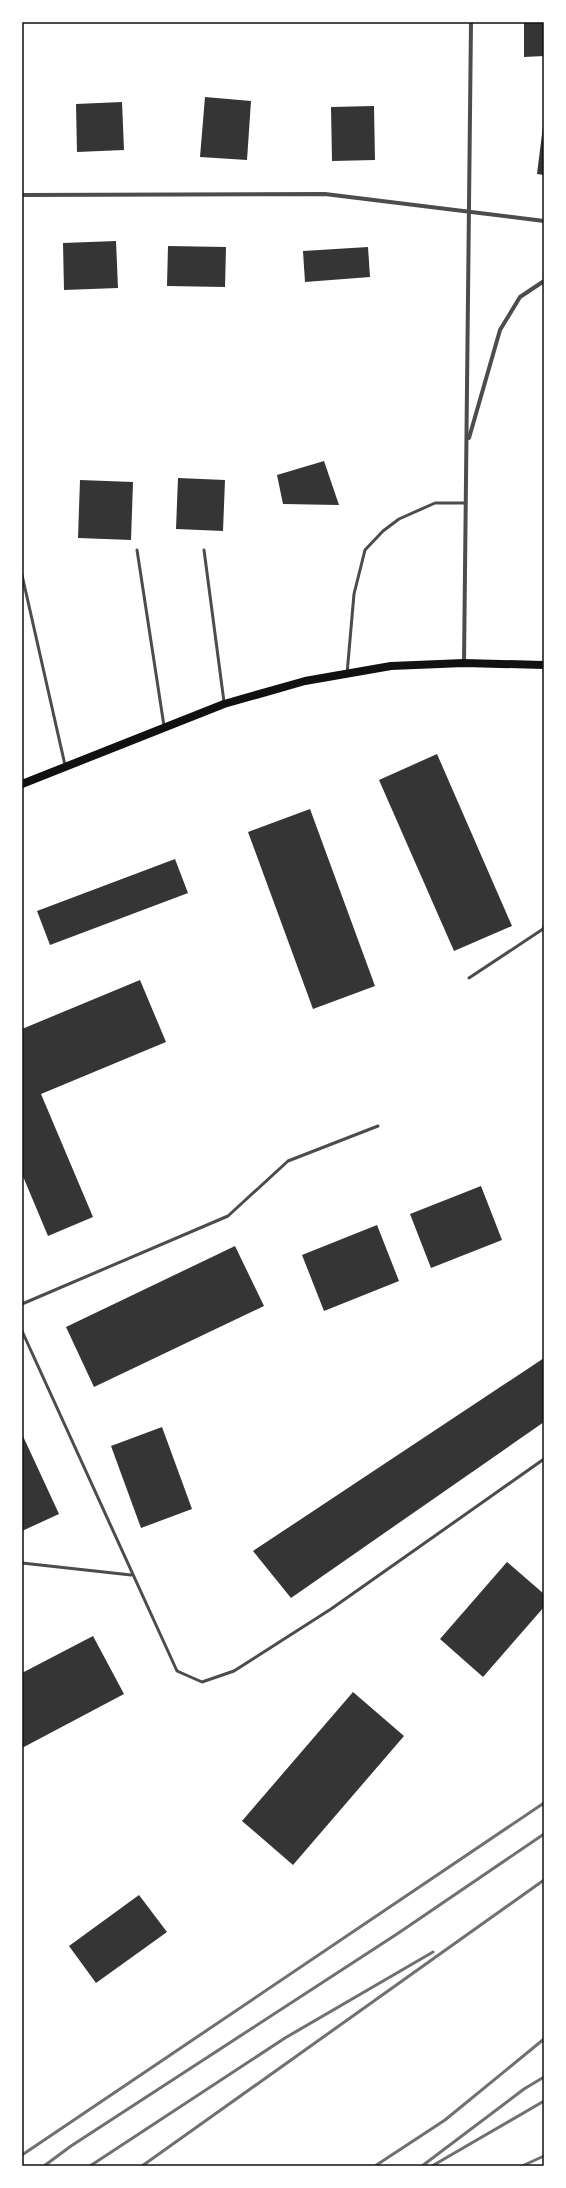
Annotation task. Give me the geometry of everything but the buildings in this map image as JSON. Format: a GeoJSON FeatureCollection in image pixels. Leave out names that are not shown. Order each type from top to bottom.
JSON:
{"type":"FeatureCollection","features":[{"type":"Feature","properties":{"kind":"main road"},"geometry":{"type":"LineString","coordinates":[[22,784],[224,704],[305,681],[391,666],[464,663],[544,665]]}},
{"type":"Feature","properties":{"kind":"street"},"geometry":{"type":"LineString","coordinates":[[464,663],[471,22]]}},
{"type":"Feature","properties":{"kind":"street"},"geometry":{"type":"LineString","coordinates":[[22,195],[325,194],[544,221]]}},
{"type":"Feature","properties":{"kind":"street"},"geometry":{"type":"LineString","coordinates":[[467,444],[500,330],[520,297],[544,281]]}},
{"type":"Feature","properties":{"kind":"lane"},"geometry":{"type":"LineString","coordinates":[[347,674],[354,594],[365,550],[383,531],[399,519],[435,503],[466,503]]}},
{"type":"Feature","properties":{"kind":"lane"},"geometry":{"type":"LineString","coordinates":[[137,550],[165,728]]}},
{"type":"Feature","properties":{"kind":"lane"},"geometry":{"type":"LineString","coordinates":[[204,550],[224,704]]}},
{"type":"Feature","properties":{"kind":"lane"},"geometry":{"type":"LineString","coordinates":[[22,574],[66,767]]}},
{"type":"Feature","properties":{"kind":"lane"},"geometry":{"type":"LineString","coordinates":[[468,978],[543,929],[544,926]]}},
{"type":"Feature","properties":{"kind":"lane"},"geometry":{"type":"LineString","coordinates":[[22,1304],[228,1216],[288,1162],[378,1126]]}},
{"type":"Feature","properties":{"kind":"lane"},"geometry":{"type":"LineString","coordinates":[[22,1331],[177,1671],[202,1682],[234,1672],[331,1609],[544,1459]]}},
{"type":"Feature","properties":{"kind":"lane"},"geometry":{"type":"LineString","coordinates":[[22,1563],[132,1575]]}},
{"type":"Feature","properties":{"kind":"railway"},"geometry":{"type":"LineString","coordinates":[[22,2155],[544,1803]]}},
{"type":"Feature","properties":{"kind":"railway"},"geometry":{"type":"LineString","coordinates":[[44,2166],[71,2146],[397,1934],[544,1834]]}},
{"type":"Feature","properties":{"kind":"railway"},"geometry":{"type":"LineString","coordinates":[[142,2166],[544,1880]]}},
{"type":"Feature","properties":{"kind":"railway"},"geometry":{"type":"LineString","coordinates":[[90,2166],[285,2038],[433,1952]]}},
{"type":"Feature","properties":{"kind":"railway"},"geometry":{"type":"LineString","coordinates":[[375,2166],[445,2120],[544,2039]]}},
{"type":"Feature","properties":{"kind":"railway"},"geometry":{"type":"LineString","coordinates":[[422,2166],[524,2089],[544,2077]]}},
{"type":"Feature","properties":{"kind":"railway"},"geometry":{"type":"LineString","coordinates":[[432,2166],[544,2101]]}},
{"type":"Feature","properties":{"kind":"railway"},"geometry":{"type":"LineString","coordinates":[[522,2166],[544,2156]]}}]}
